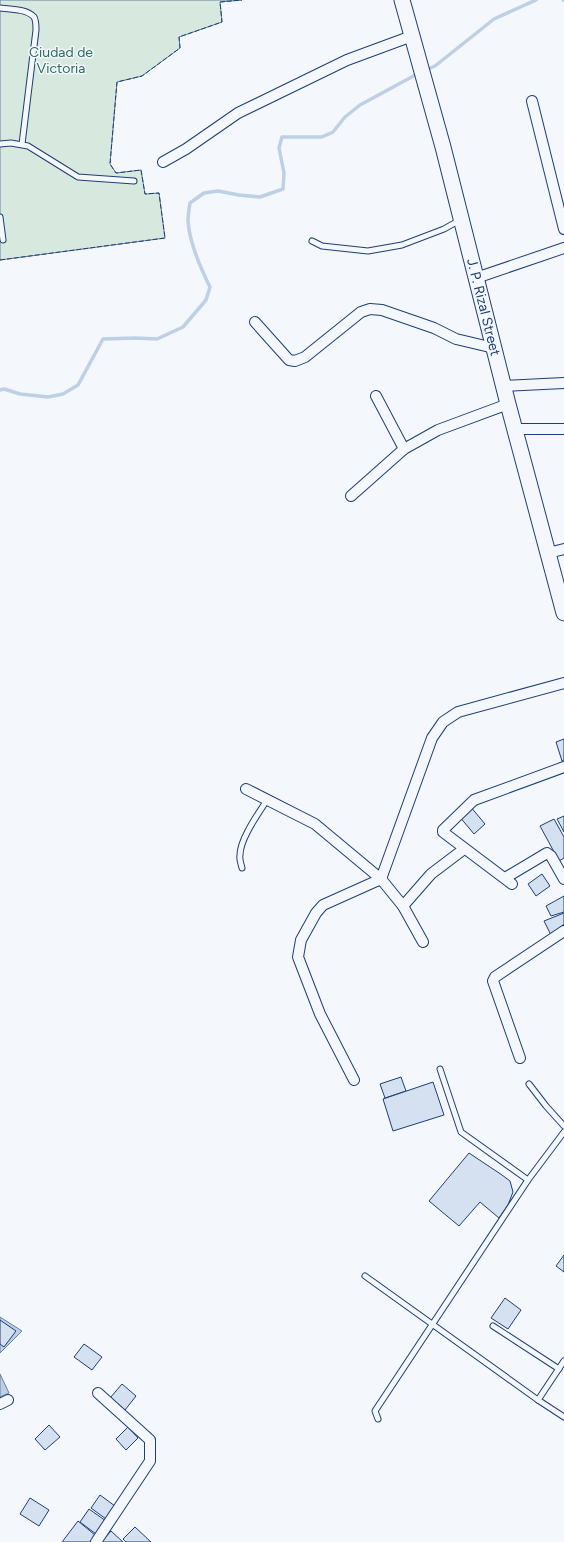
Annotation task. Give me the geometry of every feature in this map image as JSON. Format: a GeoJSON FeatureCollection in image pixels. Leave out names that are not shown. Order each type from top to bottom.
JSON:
{"type":"FeatureCollection","features":[{"type":"Feature","properties":{"kind":"main road","name":"J. P. Rizal Street"},"geometry":{"type":"LineString","coordinates":[[402,0],[564,613]]}},
{"type":"Feature","properties":{"kind":"street"},"geometry":{"type":"LineString","coordinates":[[163,162],[186,149],[238,113],[347,60],[412,36]]}},
{"type":"Feature","properties":{"kind":"street"},"geometry":{"type":"LineString","coordinates":[[532,101],[564,229]]}},
{"type":"Feature","properties":{"kind":"street"},"geometry":{"type":"LineString","coordinates":[[476,278],[564,248]]}},
{"type":"Feature","properties":{"kind":"street"},"geometry":{"type":"LineString","coordinates":[[255,322],[289,360],[305,357],[361,312],[370,309],[382,310],[434,328],[456,339],[494,348]]}},
{"type":"Feature","properties":{"kind":"street"},"geometry":{"type":"LineString","coordinates":[[504,386],[564,384]]}},
{"type":"Feature","properties":{"kind":"street"},"geometry":{"type":"LineString","coordinates":[[376,396],[404,449]]}},
{"type":"Feature","properties":{"kind":"street"},"geometry":{"type":"LineString","coordinates":[[351,496],[404,449],[438,430],[508,404]]}},
{"type":"Feature","properties":{"kind":"street"},"geometry":{"type":"LineString","coordinates":[[515,429],[564,428]]}},
{"type":"Feature","properties":{"kind":"street"},"geometry":{"type":"LineString","coordinates":[[548,553],[564,549]]}},
{"type":"Feature","properties":{"kind":"street"},"geometry":{"type":"LineString","coordinates":[[354,1080],[320,1014],[298,957],[301,940],[316,913],[323,905],[381,879],[432,738],[443,722],[458,712],[564,683]]}},
{"type":"Feature","properties":{"kind":"street"},"geometry":{"type":"LineString","coordinates":[[564,767],[474,800],[443,830],[443,832],[464,849],[508,881],[547,853],[551,856],[564,879]]}},
{"type":"Feature","properties":{"kind":"street"},"geometry":{"type":"LineString","coordinates":[[246,790],[315,824],[381,879],[403,906],[423,942]]}},
{"type":"Feature","properties":{"kind":"street"},"geometry":{"type":"LineString","coordinates":[[403,906],[431,874],[464,849]]}},
{"type":"Feature","properties":{"kind":"street"},"geometry":{"type":"LineString","coordinates":[[520,1058],[493,983],[493,978],[564,931]]}},
{"type":"Feature","properties":{"kind":"street"},"geometry":{"type":"LineString","coordinates":[[96,1542],[150,1461],[150,1440],[98,1392]]}},
{"type":"Feature","properties":{"kind":"lane"},"geometry":{"type":"LineString","coordinates":[[0,8],[26,13],[34,17],[36,23],[22,144]]}},
{"type":"Feature","properties":{"kind":"lane"},"geometry":{"type":"LineString","coordinates":[[0,144],[11,143],[28,146],[78,177],[134,181]]}},
{"type":"Feature","properties":{"kind":"lane"},"geometry":{"type":"LineString","coordinates":[[0,217],[3,240]]}},
{"type":"Feature","properties":{"kind":"lane"},"geometry":{"type":"LineString","coordinates":[[312,241],[322,246],[368,251],[402,244],[444,229],[461,220]]}},
{"type":"Feature","properties":{"kind":"lane"},"geometry":{"type":"LineString","coordinates":[[242,868],[239,857],[241,847],[254,821],[267,800]]}},
{"type":"Feature","properties":{"kind":"lane"},"geometry":{"type":"LineString","coordinates":[[440,1069],[461,1132],[528,1180]]}},
{"type":"Feature","properties":{"kind":"lane"},"geometry":{"type":"LineString","coordinates":[[529,1084],[564,1126]]}},
{"type":"Feature","properties":{"kind":"lane"},"geometry":{"type":"LineString","coordinates":[[378,1418],[375,1411],[432,1323],[528,1180],[564,1132]]}},
{"type":"Feature","properties":{"kind":"lane"},"geometry":{"type":"LineString","coordinates":[[364,1276],[564,1417]]}},
{"type":"Feature","properties":{"kind":"lane"},"geometry":{"type":"LineString","coordinates":[[493,1326],[559,1369]]}},
{"type":"Feature","properties":{"kind":"lane"},"geometry":{"type":"LineString","coordinates":[[538,1400],[564,1362]]}},
{"type":"Feature","properties":{"kind":"green space","name":"Ciudad de Victoria"},"geometry":{"type":"Polygon","coordinates":[[[0,0],[242,0],[220,2],[222,22],[179,37],[180,48],[142,76],[117,82],[110,164],[116,173],[141,170],[145,194],[159,193],[165,238],[0,260],[0,0]]]}},
{"type":"Feature","properties":{"kind":"water"},"geometry":{"type":"Polygon","coordinates":[[[0,1317],[22,1331],[0,1353],[0,1317]]]}},
{"type":"Feature","properties":{"kind":"water"},"geometry":{"type":"Polygon","coordinates":[[[0,1374],[9,1393],[0,1397],[0,1374]]]}},
{"type":"Feature","properties":{"kind":"building"},"geometry":{"type":"Polygon","coordinates":[[[564,739],[564,760],[562,761],[556,742],[564,739]]]}},
{"type":"Feature","properties":{"kind":"building"},"geometry":{"type":"Polygon","coordinates":[[[470,806],[485,824],[474,834],[459,816],[470,806]]]}},
{"type":"Feature","properties":{"kind":"building"},"geometry":{"type":"Polygon","coordinates":[[[564,816],[564,832],[557,819],[564,816]]]}},
{"type":"Feature","properties":{"kind":"building"},"geometry":{"type":"Polygon","coordinates":[[[554,819],[564,837],[564,858],[559,861],[540,826],[554,819]]]}},
{"type":"Feature","properties":{"kind":"building"},"geometry":{"type":"Polygon","coordinates":[[[542,874],[550,886],[536,896],[528,884],[542,874]]]}},
{"type":"Feature","properties":{"kind":"building"},"geometry":{"type":"Polygon","coordinates":[[[564,896],[564,912],[551,916],[546,906],[564,896]]]}},
{"type":"Feature","properties":{"kind":"building"},"geometry":{"type":"Polygon","coordinates":[[[564,913],[564,924],[551,935],[544,921],[564,913]]]}},
{"type":"Feature","properties":{"kind":"building"},"geometry":{"type":"Polygon","coordinates":[[[401,1077],[406,1091],[385,1098],[380,1084],[401,1077]]]}},
{"type":"Feature","properties":{"kind":"building"},"geometry":{"type":"Polygon","coordinates":[[[433,1082],[444,1115],[393,1131],[383,1099],[433,1082]]]}},
{"type":"Feature","properties":{"kind":"building"},"geometry":{"type":"Polygon","coordinates":[[[469,1153],[510,1181],[513,1192],[508,1205],[499,1218],[480,1202],[459,1226],[429,1201],[469,1153]]]}},
{"type":"Feature","properties":{"kind":"building"},"geometry":{"type":"Polygon","coordinates":[[[564,1255],[564,1272],[556,1266],[564,1255]]]}},
{"type":"Feature","properties":{"kind":"building"},"geometry":{"type":"Polygon","coordinates":[[[505,1298],[521,1310],[508,1329],[491,1318],[505,1298]]]}},
{"type":"Feature","properties":{"kind":"building"},"geometry":{"type":"Polygon","coordinates":[[[0,1320],[16,1331],[4,1347],[0,1344],[0,1320]]]}},
{"type":"Feature","properties":{"kind":"building"},"geometry":{"type":"Polygon","coordinates":[[[84,1344],[102,1357],[92,1370],[74,1357],[84,1344]]]}},
{"type":"Feature","properties":{"kind":"building"},"geometry":{"type":"Polygon","coordinates":[[[122,1384],[136,1396],[125,1410],[110,1398],[122,1384]]]}},
{"type":"Feature","properties":{"kind":"building"},"geometry":{"type":"Polygon","coordinates":[[[49,1425],[60,1437],[45,1450],[35,1439],[49,1425]]]}},
{"type":"Feature","properties":{"kind":"building"},"geometry":{"type":"Polygon","coordinates":[[[128,1427],[138,1438],[126,1450],[116,1439],[128,1427]]]}},
{"type":"Feature","properties":{"kind":"building"},"geometry":{"type":"Polygon","coordinates":[[[100,1495],[115,1506],[106,1519],[91,1508],[100,1495]]]}},
{"type":"Feature","properties":{"kind":"building"},"geometry":{"type":"Polygon","coordinates":[[[30,1498],[49,1510],[39,1526],[20,1514],[30,1498]]]}},
{"type":"Feature","properties":{"kind":"building"},"geometry":{"type":"Polygon","coordinates":[[[89,1509],[106,1521],[96,1534],[80,1522],[89,1509]]]}},
{"type":"Feature","properties":{"kind":"building"},"geometry":{"type":"Polygon","coordinates":[[[78,1521],[95,1535],[90,1542],[62,1542],[78,1521]]]}},
{"type":"Feature","properties":{"kind":"building"},"geometry":{"type":"Polygon","coordinates":[[[135,1527],[151,1542],[126,1542],[123,1539],[135,1527]]]}},
{"type":"Feature","properties":{"kind":"building"},"geometry":{"type":"Polygon","coordinates":[[[111,1531],[123,1542],[101,1542],[111,1531]]]}},
{"type":"Feature","properties":{"kind":"waterway"},"geometry":{"type":"LineString","coordinates":[[426,70],[435,66],[494,19],[536,0]]}},
{"type":"Feature","properties":{"kind":"waterway"},"geometry":{"type":"LineString","coordinates":[[0,390],[4,389],[20,394],[48,397],[63,394],[78,385],[103,339],[157,339],[183,327],[206,300],[210,287],[199,263],[191,239],[188,222],[190,203],[204,193],[218,191],[260,197],[283,189],[284,173],[279,148],[282,137],[322,137],[333,132],[345,117],[360,105],[419,73]]}},
{"type":"Feature","properties":{"kind":"fence"},"geometry":{"type":"LineString","coordinates":[[0,260],[165,238],[159,193],[145,194],[141,170],[116,173],[110,164],[117,82],[142,76],[180,48],[179,37],[222,22],[220,2],[242,0]]}}]}
